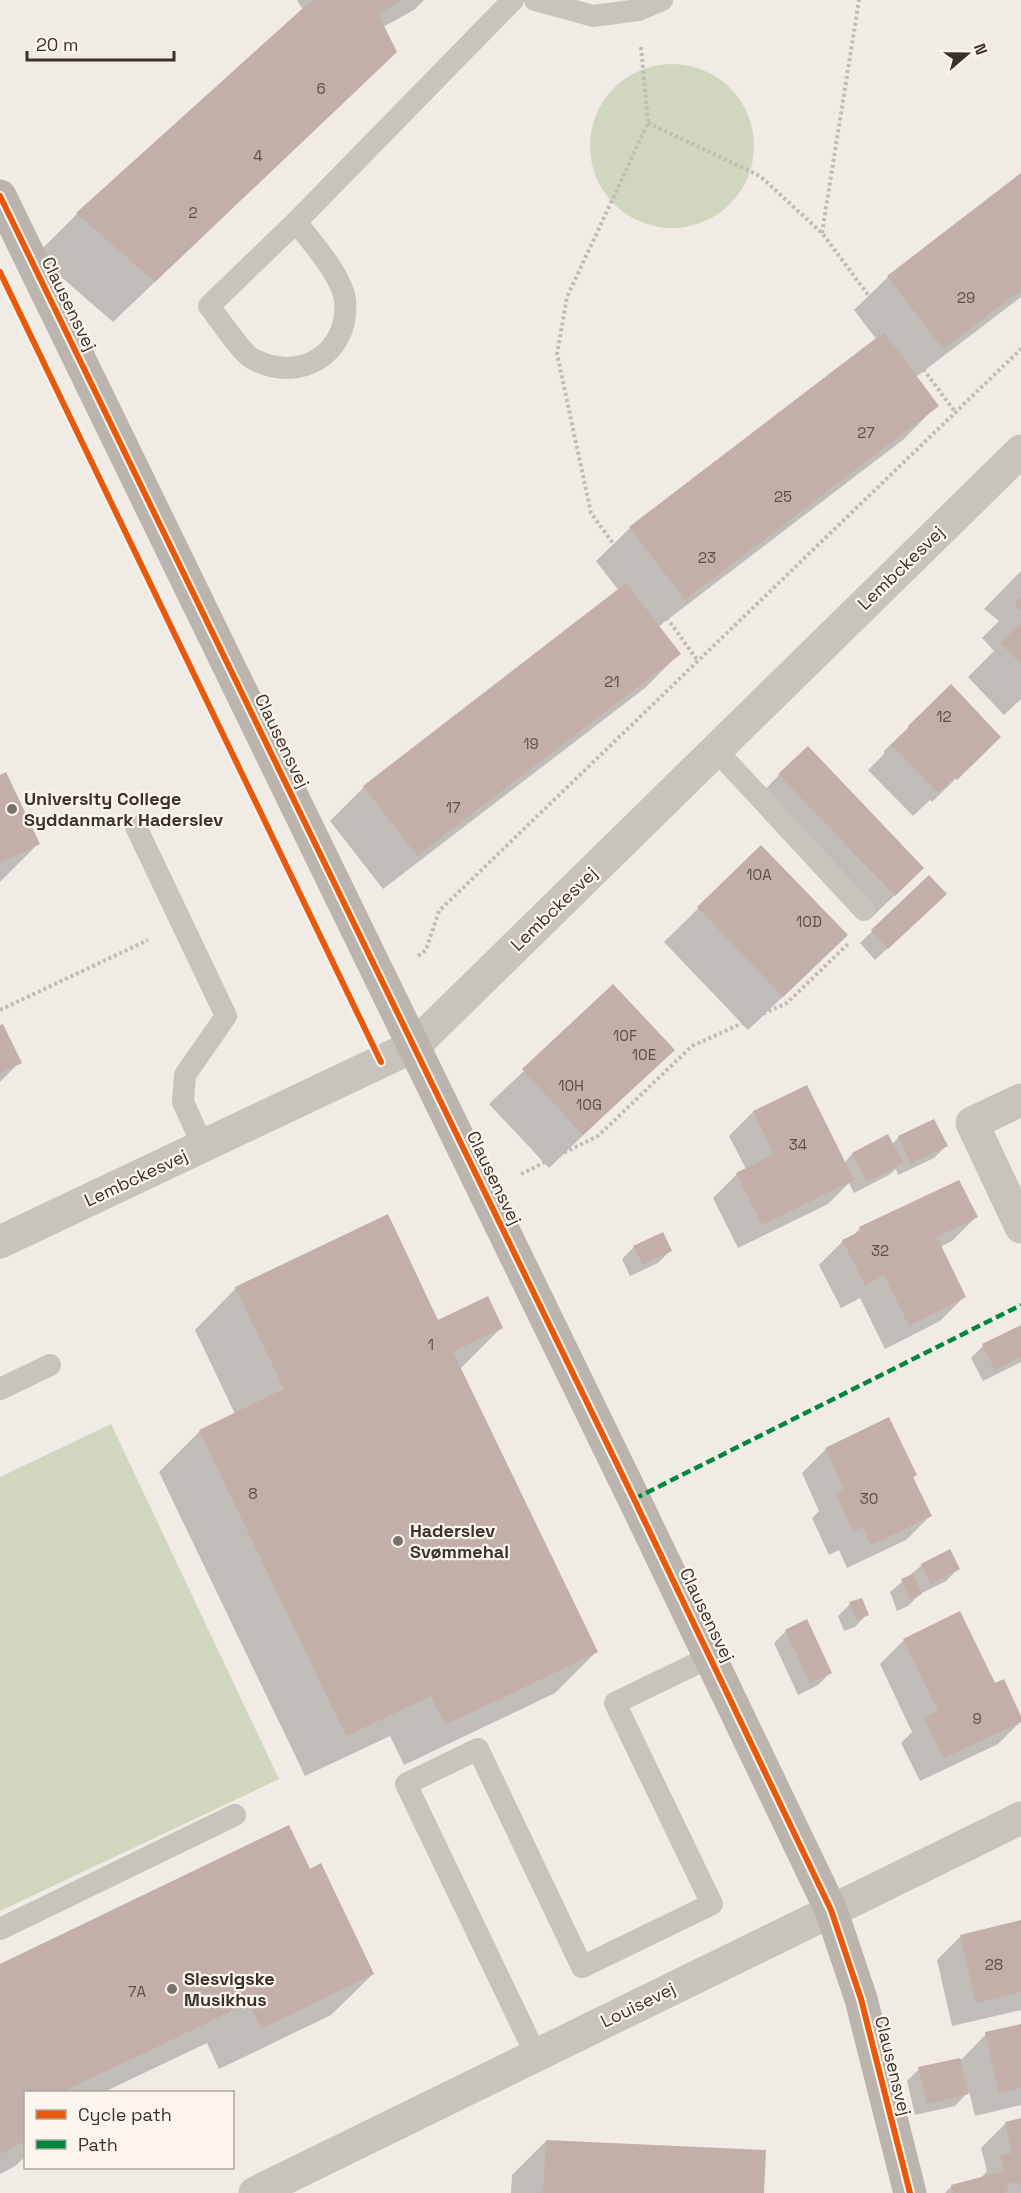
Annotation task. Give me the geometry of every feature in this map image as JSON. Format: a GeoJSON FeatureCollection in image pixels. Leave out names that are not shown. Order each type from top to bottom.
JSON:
{"type":"FeatureCollection","features":[{"type":"Feature","properties":{"kind":"street","name":"Clausensvej"},"geometry":{"type":"LineString","coordinates":[[0,196],[831,1910],[861,1999],[910,2193]]}},
{"type":"Feature","properties":{"kind":"street","name":"Lembckesvej"},"geometry":{"type":"LineString","coordinates":[[0,1242],[414,1046],[1021,451]]}},
{"type":"Feature","properties":{"kind":"street"},"geometry":{"type":"LineString","coordinates":[[1021,1100],[972,1123],[1021,1227]]}},
{"type":"Feature","properties":{"kind":"street","name":"Louisevej"},"geometry":{"type":"LineString","coordinates":[[255,2193],[1021,1818]]}},
{"type":"Feature","properties":{"kind":"lane"},"geometry":{"type":"LineString","coordinates":[[296,222],[334,272],[345,298],[344,327],[329,351],[305,367],[276,369],[250,358],[209,306],[296,222],[513,0]]}},
{"type":"Feature","properties":{"kind":"lane"},"geometry":{"type":"LineString","coordinates":[[534,0],[593,15],[638,10],[662,0]]}},
{"type":"Feature","properties":{"kind":"lane"},"geometry":{"type":"LineString","coordinates":[[716,750],[864,910]]}},
{"type":"Feature","properties":{"kind":"lane"},"geometry":{"type":"LineString","coordinates":[[136,827],[226,1016],[185,1075],[183,1102],[203,1146]]}},
{"type":"Feature","properties":{"kind":"lane"},"geometry":{"type":"LineString","coordinates":[[0,1389],[50,1365]]}},
{"type":"Feature","properties":{"kind":"lane"},"geometry":{"type":"LineString","coordinates":[[536,2055],[406,1784],[478,1749],[582,1967],[712,1904],[615,1703],[710,1657]]}},
{"type":"Feature","properties":{"kind":"lane"},"geometry":{"type":"LineString","coordinates":[[0,1929],[235,1815]]}},
{"type":"Feature","properties":{"kind":"path"},"geometry":{"type":"LineString","coordinates":[[822,234],[859,0]]}},
{"type":"Feature","properties":{"kind":"path"},"geometry":{"type":"LineString","coordinates":[[638,10],[648,123],[567,297],[557,354],[591,513],[698,661]]}},
{"type":"Feature","properties":{"kind":"path"},"geometry":{"type":"LineString","coordinates":[[648,123],[760,176],[822,234],[956,413]]}},
{"type":"Feature","properties":{"kind":"path"},"geometry":{"type":"LineString","coordinates":[[384,986],[426,950],[439,911],[1021,349]]}},
{"type":"Feature","properties":{"kind":"path"},"geometry":{"type":"LineString","coordinates":[[484,1192],[598,1136],[692,1046],[787,1003],[852,940],[864,910]]}},
{"type":"Feature","properties":{"kind":"path"},"geometry":{"type":"LineString","coordinates":[[0,1010],[182,924]]}},
{"type":"Feature","properties":{"kind":"green space"},"geometry":{"type":"Polygon","coordinates":[[[672,64],[703,70],[730,88],[748,115],[754,146],[748,177],[730,204],[703,222],[672,228],[641,222],[614,204],[596,177],[590,146],[596,115],[614,88],[641,70],[672,64]]]}},
{"type":"Feature","properties":{"kind":"green space"},"geometry":{"type":"Polygon","coordinates":[[[111,1424],[279,1779],[0,1911],[0,1477],[111,1424]]]}},
{"type":"Feature","properties":{"kind":"building"},"geometry":{"type":"Polygon","coordinates":[[[312,0],[402,0],[378,14],[397,52],[155,282],[76,213],[312,0]]]}},
{"type":"Feature","properties":{"kind":"building"},"geometry":{"type":"Polygon","coordinates":[[[1021,173],[1021,290],[943,349],[887,276],[1021,173]]]}},
{"type":"Feature","properties":{"kind":"building"},"geometry":{"type":"Polygon","coordinates":[[[884,332],[939,406],[685,600],[629,527],[884,332]]]}},
{"type":"Feature","properties":{"kind":"building"},"geometry":{"type":"Polygon","coordinates":[[[626,583],[681,654],[417,856],[363,786],[626,583]]]}},
{"type":"Feature","properties":{"kind":"building"},"geometry":{"type":"Polygon","coordinates":[[[1021,597],[1021,611],[1014,604],[1021,597]]]}},
{"type":"Feature","properties":{"kind":"building"},"geometry":{"type":"Polygon","coordinates":[[[1021,623],[1021,664],[1000,643],[1021,623]]]}},
{"type":"Feature","properties":{"kind":"building"},"geometry":{"type":"Polygon","coordinates":[[[951,684],[1001,737],[957,780],[955,777],[938,793],[891,745],[951,684]]]}},
{"type":"Feature","properties":{"kind":"building"},"geometry":{"type":"Polygon","coordinates":[[[808,746],[924,868],[895,896],[778,774],[808,746]]]}},
{"type":"Feature","properties":{"kind":"building","name":"University College Syddanmark Haderslev"},"geometry":{"type":"Polygon","coordinates":[[[6,772],[40,844],[0,863],[0,775],[6,772]]]}},
{"type":"Feature","properties":{"kind":"building"},"geometry":{"type":"Polygon","coordinates":[[[761,845],[848,935],[783,997],[697,907],[761,845]]]}},
{"type":"Feature","properties":{"kind":"building"},"geometry":{"type":"Polygon","coordinates":[[[929,875],[947,894],[888,949],[871,930],[929,875]]]}},
{"type":"Feature","properties":{"kind":"building"},"geometry":{"type":"Polygon","coordinates":[[[613,984],[675,1050],[583,1135],[522,1069],[613,984]]]}},
{"type":"Feature","properties":{"kind":"building"},"geometry":{"type":"Polygon","coordinates":[[[3,1024],[22,1063],[0,1073],[0,1025],[3,1024]]]}},
{"type":"Feature","properties":{"kind":"building"},"geometry":{"type":"Polygon","coordinates":[[[807,1085],[854,1180],[762,1225],[736,1173],[774,1154],[753,1111],[807,1085]]]}},
{"type":"Feature","properties":{"kind":"building"},"geometry":{"type":"Polygon","coordinates":[[[934,1119],[948,1146],[911,1164],[898,1136],[934,1119]]]}},
{"type":"Feature","properties":{"kind":"building"},"geometry":{"type":"Polygon","coordinates":[[[888,1134],[903,1163],[867,1182],[852,1153],[888,1134]]]}},
{"type":"Feature","properties":{"kind":"building"},"geometry":{"type":"Polygon","coordinates":[[[959,1180],[978,1217],[937,1237],[966,1297],[909,1326],[884,1275],[865,1285],[842,1240],[861,1231],[859,1227],[959,1180]]]}},
{"type":"Feature","properties":{"kind":"building","name":"Haderslev Svømmehal"},"geometry":{"type":"Polygon","coordinates":[[[388,1214],[438,1320],[488,1296],[503,1328],[453,1352],[598,1652],[445,1725],[431,1696],[346,1736],[199,1430],[284,1389],[235,1287],[388,1214]]]}},
{"type":"Feature","properties":{"kind":"building"},"geometry":{"type":"Polygon","coordinates":[[[663,1232],[672,1251],[643,1265],[633,1246],[663,1232]]]}},
{"type":"Feature","properties":{"kind":"building"},"geometry":{"type":"Polygon","coordinates":[[[1021,1325],[1021,1357],[995,1370],[982,1344],[1021,1325]]]}},
{"type":"Feature","properties":{"kind":"building"},"geometry":{"type":"Polygon","coordinates":[[[889,1417],[917,1475],[913,1477],[932,1516],[871,1545],[863,1527],[853,1532],[835,1493],[844,1489],[825,1448],[889,1417]]]}},
{"type":"Feature","properties":{"kind":"building"},"geometry":{"type":"Polygon","coordinates":[[[950,1549],[960,1569],[931,1584],[921,1564],[950,1549]]]}},
{"type":"Feature","properties":{"kind":"building"},"geometry":{"type":"Polygon","coordinates":[[[913,1574],[922,1594],[910,1600],[901,1579],[913,1574]]]}},
{"type":"Feature","properties":{"kind":"building"},"geometry":{"type":"Polygon","coordinates":[[[862,1598],[869,1615],[857,1620],[849,1602],[862,1598]]]}},
{"type":"Feature","properties":{"kind":"building"},"geometry":{"type":"Polygon","coordinates":[[[960,1611],[995,1683],[1004,1679],[1021,1716],[1021,1722],[944,1758],[924,1718],[938,1711],[903,1639],[960,1611]]]}},
{"type":"Feature","properties":{"kind":"building"},"geometry":{"type":"Polygon","coordinates":[[[807,1619],[832,1673],[810,1683],[785,1630],[807,1619]]]}},
{"type":"Feature","properties":{"kind":"building","name":"Slesvigske Musikhus"},"geometry":{"type":"Polygon","coordinates":[[[289,1825],[310,1869],[321,1863],[374,1974],[261,2029],[249,2003],[64,2091],[24,2091],[24,2142],[0,2154],[0,1964],[289,1825]]]}},
{"type":"Feature","properties":{"kind":"building"},"geometry":{"type":"Polygon","coordinates":[[[1021,1920],[1021,1992],[976,2003],[960,1935],[1021,1920]]]}},
{"type":"Feature","properties":{"kind":"building"},"geometry":{"type":"Polygon","coordinates":[[[1021,2024],[1021,2088],[999,2093],[985,2032],[1021,2024]]]}},
{"type":"Feature","properties":{"kind":"building"},"geometry":{"type":"Polygon","coordinates":[[[960,2058],[969,2094],[927,2104],[918,2067],[960,2058]]]}},
{"type":"Feature","properties":{"kind":"building"},"geometry":{"type":"Polygon","coordinates":[[[1021,2118],[1021,2188],[1018,2182],[1007,2184],[1008,2190],[1004,2191],[1005,2193],[953,2193],[951,2185],[1004,2171],[1000,2156],[1012,2153],[1005,2122],[1021,2118]]]}},
{"type":"Feature","properties":{"kind":"building"},"geometry":{"type":"Polygon","coordinates":[[[546,2140],[766,2150],[764,2193],[543,2193],[546,2140]]]}},
{"type":"Feature","properties":{"kind":"marked path"},"geometry":{"type":"LineString","coordinates":[[634,1499],[1021,1305]]}},
{"type":"Feature","properties":{"kind":"cycle path"},"geometry":{"type":"LineString","coordinates":[[0,196],[634,1499],[831,1910],[861,1999],[910,2193]]}},
{"type":"Feature","properties":{"kind":"cycle path"},"geometry":{"type":"LineString","coordinates":[[0,272],[381,1062]]}},
{"type":"Feature","properties":{"kind":"place","name":"University College Syddanmark Haderslev"},"geometry":{"type":"Point","coordinates":[12,809]}},
{"type":"Feature","properties":{"kind":"place","name":"Haderslev Svømmehal"},"geometry":{"type":"Point","coordinates":[398,1541]}},
{"type":"Feature","properties":{"kind":"place","name":"Slesvigske Musikhus"},"geometry":{"type":"Point","coordinates":[172,1989]}}]}
